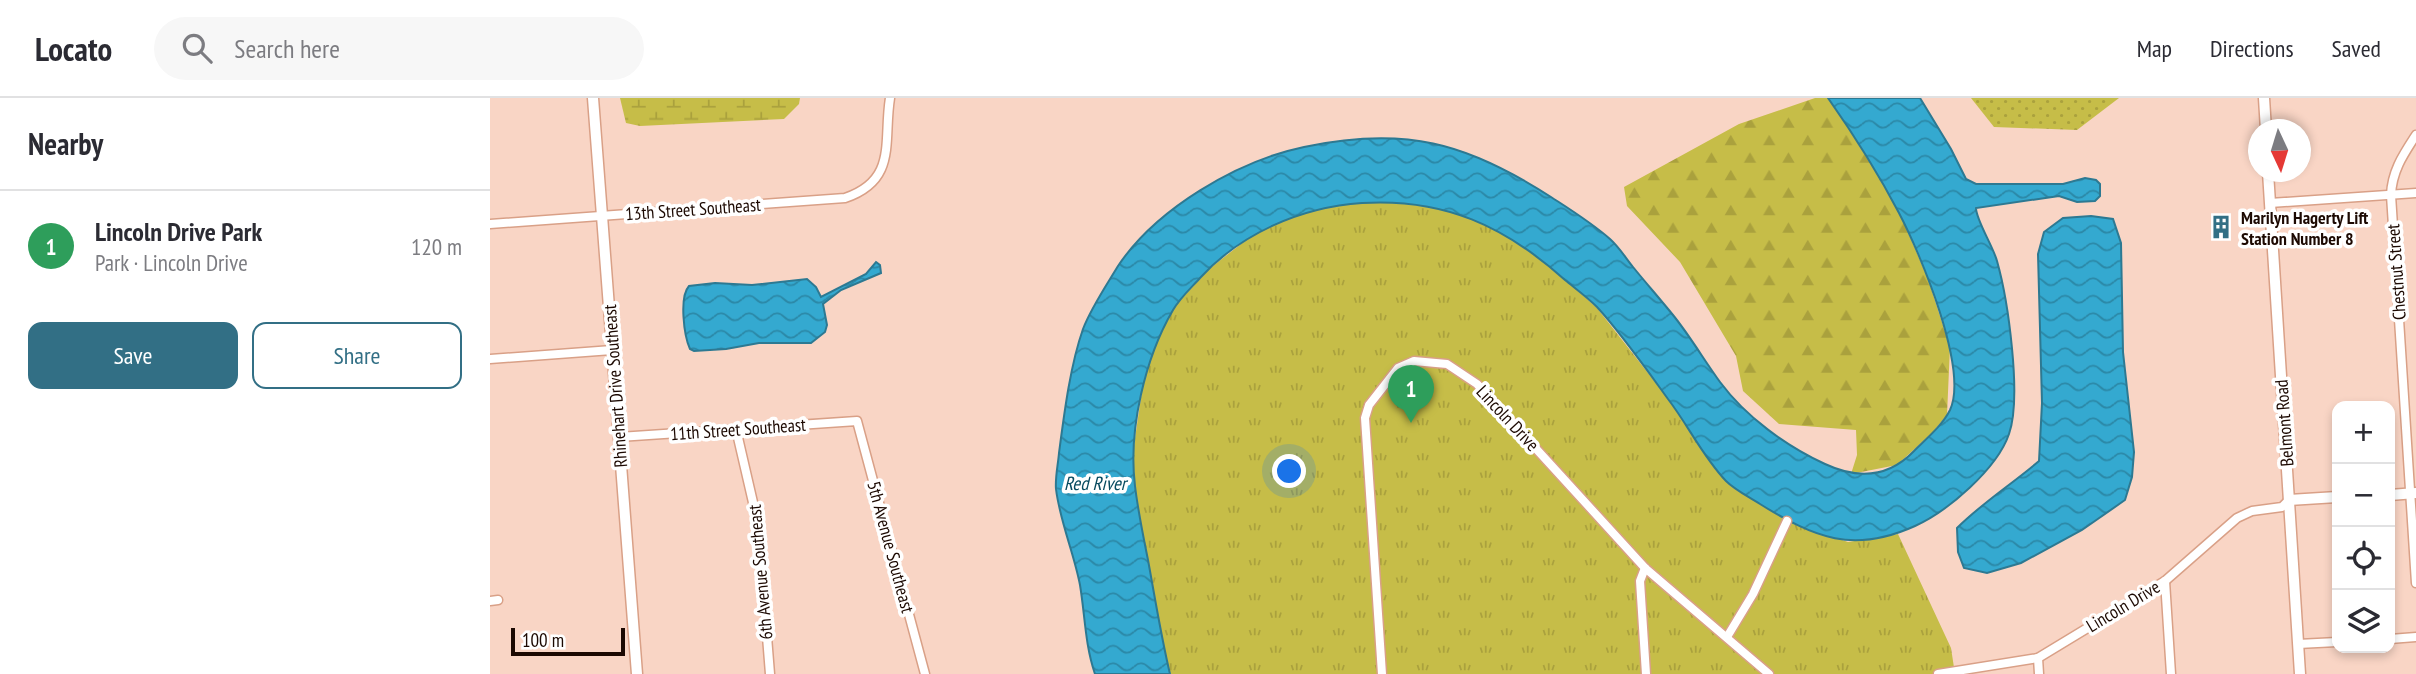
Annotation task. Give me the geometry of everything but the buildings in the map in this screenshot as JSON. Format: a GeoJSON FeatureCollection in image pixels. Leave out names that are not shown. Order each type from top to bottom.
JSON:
{"type":"FeatureCollection","features":[{"type":"Feature","properties":{"kind":"street","name":"Rhinehart Drive Southeast"},"geometry":{"type":"LineString","coordinates":[[593,98],[637,674]]}},
{"type":"Feature","properties":{"kind":"street","name":"13th Street Southeast"},"geometry":{"type":"LineString","coordinates":[[490,224],[845,198],[866,188],[883,167],[887,149],[890,98]]}},
{"type":"Feature","properties":{"kind":"street"},"geometry":{"type":"LineString","coordinates":[[2264,98],[2265,119]]}},
{"type":"Feature","properties":{"kind":"street","name":"Chestnut Street"},"geometry":{"type":"LineString","coordinates":[[2416,135],[2397,166],[2391,195],[2413,493],[2416,583]]}},
{"type":"Feature","properties":{"kind":"street","name":"Belmont Road"},"geometry":{"type":"LineString","coordinates":[[2269,182],[2300,674]]}},
{"type":"Feature","properties":{"kind":"street"},"geometry":{"type":"LineString","coordinates":[[2270,203],[2416,192]]}},
{"type":"Feature","properties":{"kind":"street"},"geometry":{"type":"LineString","coordinates":[[490,359],[612,350]]}},
{"type":"Feature","properties":{"kind":"street","name":"Lincoln Drive"},"geometry":{"type":"LineString","coordinates":[[1382,674],[1365,418],[1368,405],[1398,368],[1414,361],[1447,364],[1477,384],[1645,568],[1769,674]]}},
{"type":"Feature","properties":{"kind":"street","name":"11th Street Southeast"},"geometry":{"type":"LineString","coordinates":[[619,438],[857,421]]}},
{"type":"Feature","properties":{"kind":"street","name":"5th Avenue Southeast"},"geometry":{"type":"LineString","coordinates":[[857,421],[925,674]]}},
{"type":"Feature","properties":{"kind":"street","name":"6th Avenue Southeast"},"geometry":{"type":"LineString","coordinates":[[736,429],[758,524],[769,674]]}},
{"type":"Feature","properties":{"kind":"street"},"geometry":{"type":"LineString","coordinates":[[2395,495],[2413,493]]}},
{"type":"Feature","properties":{"kind":"street"},"geometry":{"type":"LineString","coordinates":[[2289,500],[2332,498]]}},
{"type":"Feature","properties":{"kind":"street","name":"Lincoln Drive"},"geometry":{"type":"LineString","coordinates":[[1938,674],[2038,658],[2165,581],[2237,518],[2252,511],[2282,507],[2289,500]]}},
{"type":"Feature","properties":{"kind":"street"},"geometry":{"type":"LineString","coordinates":[[1727,637],[1753,594],[1787,521]]}},
{"type":"Feature","properties":{"kind":"street"},"geometry":{"type":"LineString","coordinates":[[1645,568],[1640,582],[1646,674]]}},
{"type":"Feature","properties":{"kind":"street"},"geometry":{"type":"LineString","coordinates":[[2165,581],[2171,674]]}},
{"type":"Feature","properties":{"kind":"street"},"geometry":{"type":"LineString","coordinates":[[2395,639],[2416,637]]}},
{"type":"Feature","properties":{"kind":"street"},"geometry":{"type":"LineString","coordinates":[[2298,644],[2332,642]]}},
{"type":"Feature","properties":{"kind":"street"},"geometry":{"type":"LineString","coordinates":[[2038,658],[2039,674]]}},
{"type":"Feature","properties":{"kind":"green space"},"geometry":{"type":"Polygon","coordinates":[[[620,98],[800,98],[799,104],[784,119],[640,126],[626,123],[620,98]]]}},
{"type":"Feature","properties":{"kind":"green space"},"geometry":{"type":"Polygon","coordinates":[[[1815,98],[1828,98],[1864,150],[1901,216],[1928,279],[1950,347],[1947,415],[1932,433],[1897,465],[1851,474],[1857,455],[1856,430],[1779,424],[1743,391],[1736,356],[1680,262],[1627,206],[1624,187],[1739,124],[1815,98]]]}},
{"type":"Feature","properties":{"kind":"green space"},"geometry":{"type":"Polygon","coordinates":[[[1971,98],[2119,98],[2077,130],[1994,127],[1971,98]]]}},
{"type":"Feature","properties":{"kind":"green space"},"geometry":{"type":"Polygon","coordinates":[[[1388,201],[1430,205],[1482,221],[1519,242],[1556,271],[1597,308],[1670,401],[1728,483],[1787,521],[1848,542],[1898,534],[1951,648],[1955,674],[1170,674],[1158,626],[1134,483],[1134,445],[1143,384],[1155,345],[1175,306],[1209,269],[1250,237],[1296,214],[1343,204],[1388,201]]]}},
{"type":"Feature","properties":{"kind":"water","name":"Red River"},"geometry":{"type":"Polygon","coordinates":[[[1828,98],[1920,98],[1966,179],[1976,184],[2063,184],[2085,178],[2096,180],[2100,184],[2100,196],[2095,201],[2077,202],[2059,196],[1976,208],[1995,255],[2009,323],[2014,373],[2013,418],[2009,434],[1994,461],[1956,500],[1915,526],[1872,539],[1835,538],[1799,526],[1726,481],[1643,364],[1606,317],[1585,296],[1520,244],[1472,219],[1420,205],[1362,203],[1317,210],[1274,225],[1234,248],[1216,262],[1182,297],[1163,329],[1141,395],[1133,464],[1139,514],[1170,674],[1095,674],[1087,641],[1080,585],[1056,485],[1068,391],[1083,329],[1118,266],[1154,225],[1200,190],[1226,176],[1252,163],[1304,147],[1373,138],[1404,139],[1462,151],[1520,178],[1581,217],[1613,242],[1679,323],[1730,395],[1754,419],[1781,439],[1825,464],[1860,474],[1883,471],[1904,460],[1929,437],[1950,410],[1954,391],[1948,340],[1929,282],[1899,213],[1883,183],[1828,98]]]}},
{"type":"Feature","properties":{"kind":"water"},"geometry":{"type":"Polygon","coordinates":[[[2091,216],[2113,219],[2121,243],[2123,352],[2134,452],[2132,477],[2125,500],[2082,530],[2021,563],[1987,573],[1964,568],[1958,552],[1957,528],[2039,461],[2042,403],[2038,254],[2044,232],[2063,218],[2091,216]]]}},
{"type":"Feature","properties":{"kind":"water"},"geometry":{"type":"Polygon","coordinates":[[[876,262],[880,265],[881,273],[841,290],[823,304],[827,325],[825,332],[811,343],[759,343],[726,349],[690,349],[684,326],[683,307],[689,286],[715,283],[752,285],[807,279],[816,287],[821,297],[866,274],[876,262]]]}},
{"type":"Feature","properties":{"kind":"place","name":"Marilyn Hagerty Lift Station Number 8"},"geometry":{"type":"Point","coordinates":[2221,227]}},
{"type":"Feature","properties":{"kind":"place","name":"Lincoln Drive Park"},"geometry":{"type":"Point","coordinates":[1411,423]}}]}
